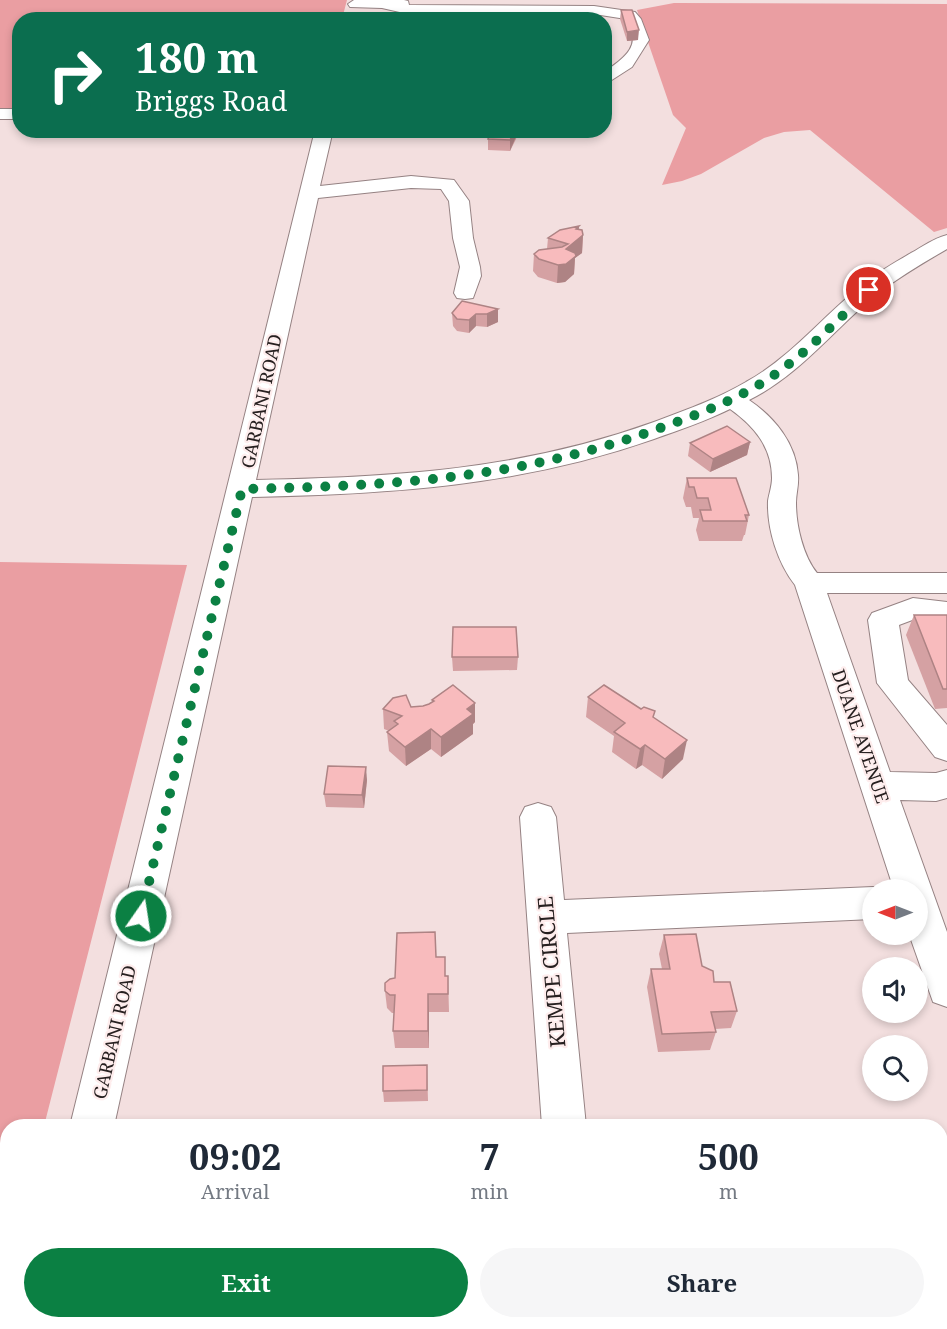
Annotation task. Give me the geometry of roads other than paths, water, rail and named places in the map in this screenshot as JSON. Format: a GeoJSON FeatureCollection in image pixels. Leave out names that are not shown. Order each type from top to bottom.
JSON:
{"type":"FeatureCollection","features":[{"type":"Feature","properties":{"kind":"street"},"geometry":{"type":"LineString","coordinates":[[356,2],[382,4],[632,3]]}},
{"type":"Feature","properties":{"kind":"street"},"geometry":{"type":"LineString","coordinates":[[382,4],[404,9],[469,12]]}},
{"type":"Feature","properties":{"kind":"street"},"geometry":{"type":"LineString","coordinates":[[418,9],[428,12]]}},
{"type":"Feature","properties":{"kind":"street"},"geometry":{"type":"LineString","coordinates":[[552,12],[601,10],[630,15],[634,19],[642,40],[641,44],[627,64],[612,74]]}},
{"type":"Feature","properties":{"kind":"street","name":"GARBANI ROAD"},"geometry":{"type":"LineString","coordinates":[[94,1119],[322,138]]}},
{"type":"Feature","properties":{"kind":"street"},"geometry":{"type":"LineString","coordinates":[[310,187],[411,182],[447,184],[459,201],[463,238],[470,267],[465,293]]}},
{"type":"Feature","properties":{"kind":"street"},"geometry":{"type":"LineString","coordinates":[[242,489],[408,482],[463,477],[538,464],[652,431],[707,411],[756,387],[789,363],[869,290],[902,267],[947,241]]}},
{"type":"Feature","properties":{"kind":"street","name":"DUANE AVENUE"},"geometry":{"type":"LineString","coordinates":[[732,399],[766,426],[777,446],[784,466],[786,483],[782,501],[790,549],[801,575],[809,583],[909,879]]}},
{"type":"Feature","properties":{"kind":"street"},"geometry":{"type":"LineString","coordinates":[[809,583],[947,583]]}},
{"type":"Feature","properties":{"kind":"street"},"geometry":{"type":"LineString","coordinates":[[947,612],[913,608],[883,620],[893,683],[947,748]]}},
{"type":"Feature","properties":{"kind":"street"},"geometry":{"type":"LineString","coordinates":[[878,786],[936,787],[947,784]]}},
{"type":"Feature","properties":{"kind":"street","name":"KEMPE CIRCLE"},"geometry":{"type":"LineString","coordinates":[[538,817],[563,1119]]}},
{"type":"Feature","properties":{"kind":"street"},"geometry":{"type":"LineString","coordinates":[[546,918],[862,904]]}},
{"type":"Feature","properties":{"kind":"street"},"geometry":{"type":"LineString","coordinates":[[928,933],[947,989]]}}]}
